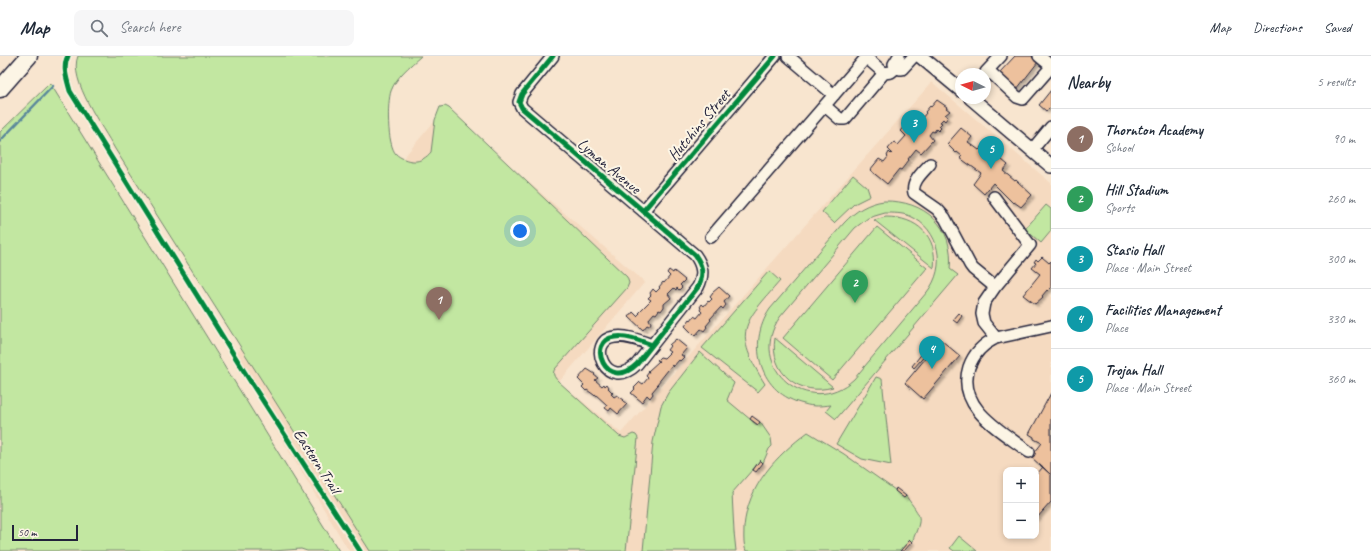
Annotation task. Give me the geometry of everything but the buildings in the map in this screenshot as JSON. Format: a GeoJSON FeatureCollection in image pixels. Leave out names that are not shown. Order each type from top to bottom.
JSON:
{"type":"FeatureCollection","features":[{"type":"Feature","properties":{"kind":"highway"},"geometry":{"type":"LineString","coordinates":[[0,88],[29,56]]}},
{"type":"Feature","properties":{"kind":"main road"},"geometry":{"type":"LineString","coordinates":[[920,56],[955,82]]}},
{"type":"Feature","properties":{"kind":"main road"},"geometry":{"type":"LineString","coordinates":[[978,104],[1051,166]]}},
{"type":"Feature","properties":{"kind":"street","name":"Lyman Avenue"},"geometry":{"type":"LineString","coordinates":[[553,56],[524,90],[519,102],[522,108],[695,255],[700,263],[702,271],[701,280],[698,287],[652,344]]}},
{"type":"Feature","properties":{"kind":"street"},"geometry":{"type":"LineString","coordinates":[[788,56],[834,95]]}},
{"type":"Feature","properties":{"kind":"street"},"geometry":{"type":"LineString","coordinates":[[896,68],[894,62],[899,56]]}},
{"type":"Feature","properties":{"kind":"street"},"geometry":{"type":"LineString","coordinates":[[896,68],[900,70],[902,69],[914,56]]}},
{"type":"Feature","properties":{"kind":"street"},"geometry":{"type":"LineString","coordinates":[[989,68],[1001,56]]}},
{"type":"Feature","properties":{"kind":"street"},"geometry":{"type":"LineString","coordinates":[[991,78],[1022,99],[1051,67],[1039,56]]}},
{"type":"Feature","properties":{"kind":"street","name":"Hutchins Street"},"geometry":{"type":"LineString","coordinates":[[643,211],[769,58]]}},
{"type":"Feature","properties":{"kind":"street"},"geometry":{"type":"LineString","coordinates":[[711,237],[866,59],[868,59],[884,74]]}},
{"type":"Feature","properties":{"kind":"street"},"geometry":{"type":"LineString","coordinates":[[825,106],[840,119],[845,119],[884,74],[891,72],[896,68]]}},
{"type":"Feature","properties":{"kind":"street"},"geometry":{"type":"LineString","coordinates":[[1032,150],[1051,126]]}},
{"type":"Feature","properties":{"kind":"street"},"geometry":{"type":"LineString","coordinates":[[930,164],[916,181],[914,193],[942,214],[952,228],[970,265],[995,287]]}},
{"type":"Feature","properties":{"kind":"street"},"geometry":{"type":"LineString","coordinates":[[994,197],[1030,245],[987,297],[982,314],[984,323],[996,338]]}},
{"type":"Feature","properties":{"kind":"street"},"geometry":{"type":"LineString","coordinates":[[1029,452],[984,417],[972,403],[968,391],[968,372],[975,355],[984,344],[996,338],[1051,326]]}},
{"type":"Feature","properties":{"kind":"shaded area"},"geometry":{"type":"Polygon","coordinates":[[[932,82],[955,102],[955,104],[958,104],[1051,183],[1051,551],[349,551],[233,358],[444,110],[645,282],[559,382],[621,433],[932,82]]]}},
{"type":"Feature","properties":{"kind":"green space"},"geometry":{"type":"Polygon","coordinates":[[[78,56],[421,56],[400,76],[391,91],[389,105],[389,133],[393,149],[396,154],[404,159],[413,161],[421,160],[427,156],[431,152],[435,120],[440,107],[445,106],[449,108],[627,277],[629,283],[627,288],[554,370],[554,374],[558,381],[619,436],[625,438],[633,434],[638,438],[626,551],[370,551],[95,116],[82,90],[78,78],[76,66],[78,56]]]}},
{"type":"Feature","properties":{"kind":"green space"},"geometry":{"type":"Polygon","coordinates":[[[50,83],[339,551],[307,551],[301,549],[273,551],[0,551],[0,132],[50,83]]]}},
{"type":"Feature","properties":{"kind":"green space"},"geometry":{"type":"Polygon","coordinates":[[[853,175],[867,187],[870,196],[854,204],[834,223],[822,212],[853,175]]]}},
{"type":"Feature","properties":{"kind":"green space"},"geometry":{"type":"Polygon","coordinates":[[[884,201],[912,205],[934,218],[942,228],[947,240],[950,254],[950,269],[958,275],[836,419],[826,411],[831,405],[807,405],[789,398],[777,390],[768,379],[762,366],[759,352],[759,337],[763,323],[770,309],[844,223],[862,208],[884,201]],[[885,213],[868,218],[855,228],[780,317],[771,336],[770,354],[776,369],[787,382],[802,391],[819,394],[836,390],[854,379],[927,292],[933,282],[937,271],[938,260],[934,239],[928,230],[920,222],[910,216],[885,213]]]}},
{"type":"Feature","properties":{"kind":"green space"},"geometry":{"type":"Polygon","coordinates":[[[1046,205],[1051,209],[1051,231],[1041,243],[1025,229],[1046,205]]]}},
{"type":"Feature","properties":{"kind":"green space"},"geometry":{"type":"Polygon","coordinates":[[[886,217],[907,220],[923,230],[933,247],[934,268],[874,220],[886,217]]]}},
{"type":"Feature","properties":{"kind":"green space"},"geometry":{"type":"Polygon","coordinates":[[[877,227],[927,268],[832,380],[783,338],[877,227]]]}},
{"type":"Feature","properties":{"kind":"green space"},"geometry":{"type":"Polygon","coordinates":[[[769,271],[780,281],[757,308],[750,319],[746,329],[745,339],[748,352],[765,384],[758,392],[702,348],[769,271]]]}},
{"type":"Feature","properties":{"kind":"green space"},"geometry":{"type":"Polygon","coordinates":[[[775,338],[833,387],[821,389],[809,388],[799,385],[789,379],[782,372],[777,362],[774,351],[775,338]]]}},
{"type":"Feature","properties":{"kind":"green space"},"geometry":{"type":"Polygon","coordinates":[[[700,352],[734,383],[727,400],[757,425],[760,422],[771,438],[772,446],[769,449],[763,463],[760,461],[732,493],[736,551],[643,551],[653,442],[661,406],[668,393],[700,352]]]}},
{"type":"Feature","properties":{"kind":"green space"},"geometry":{"type":"Polygon","coordinates":[[[876,377],[882,379],[891,465],[862,459],[836,444],[876,377]]]}},
{"type":"Feature","properties":{"kind":"green space"},"geometry":{"type":"Polygon","coordinates":[[[808,432],[844,454],[904,498],[906,496],[919,518],[918,527],[912,542],[910,540],[900,551],[746,551],[744,545],[744,527],[751,498],[766,473],[775,462],[796,441],[808,432]]]}},
{"type":"Feature","properties":{"kind":"green space"},"geometry":{"type":"Polygon","coordinates":[[[959,536],[977,551],[954,551],[950,548],[959,536]]]}},
{"type":"Feature","properties":{"kind":"waterway"},"geometry":{"type":"LineString","coordinates":[[0,141],[53,86]]}},
{"type":"Feature","properties":{"kind":"cycle path","name":"Eastern Trail"},"geometry":{"type":"LineString","coordinates":[[68,56],[65,69],[70,91],[252,384],[360,551]]}},
{"type":"Feature","properties":{"kind":"cycle path"},"geometry":{"type":"LineString","coordinates":[[553,56],[522,94],[519,102],[522,108],[695,255],[700,263],[702,275],[698,287],[637,364],[626,372],[616,373],[603,363],[601,347],[606,340],[620,337],[639,340],[652,345]]}},
{"type":"Feature","properties":{"kind":"cycle path"},"geometry":{"type":"LineString","coordinates":[[643,211],[775,56]]}},
{"type":"Feature","properties":{"kind":"place","name":"Stasio Hall"},"geometry":{"type":"Point","coordinates":[914,143]}},
{"type":"Feature","properties":{"kind":"place","name":"Trojan Hall"},"geometry":{"type":"Point","coordinates":[991,169]}},
{"type":"Feature","properties":{"kind":"place","name":"Hill Stadium"},"geometry":{"type":"Point","coordinates":[855,303]}},
{"type":"Feature","properties":{"kind":"place","name":"Thornton Academy"},"geometry":{"type":"Point","coordinates":[439,320]}},
{"type":"Feature","properties":{"kind":"place","name":"Facilities Management"},"geometry":{"type":"Point","coordinates":[932,369]}}]}
